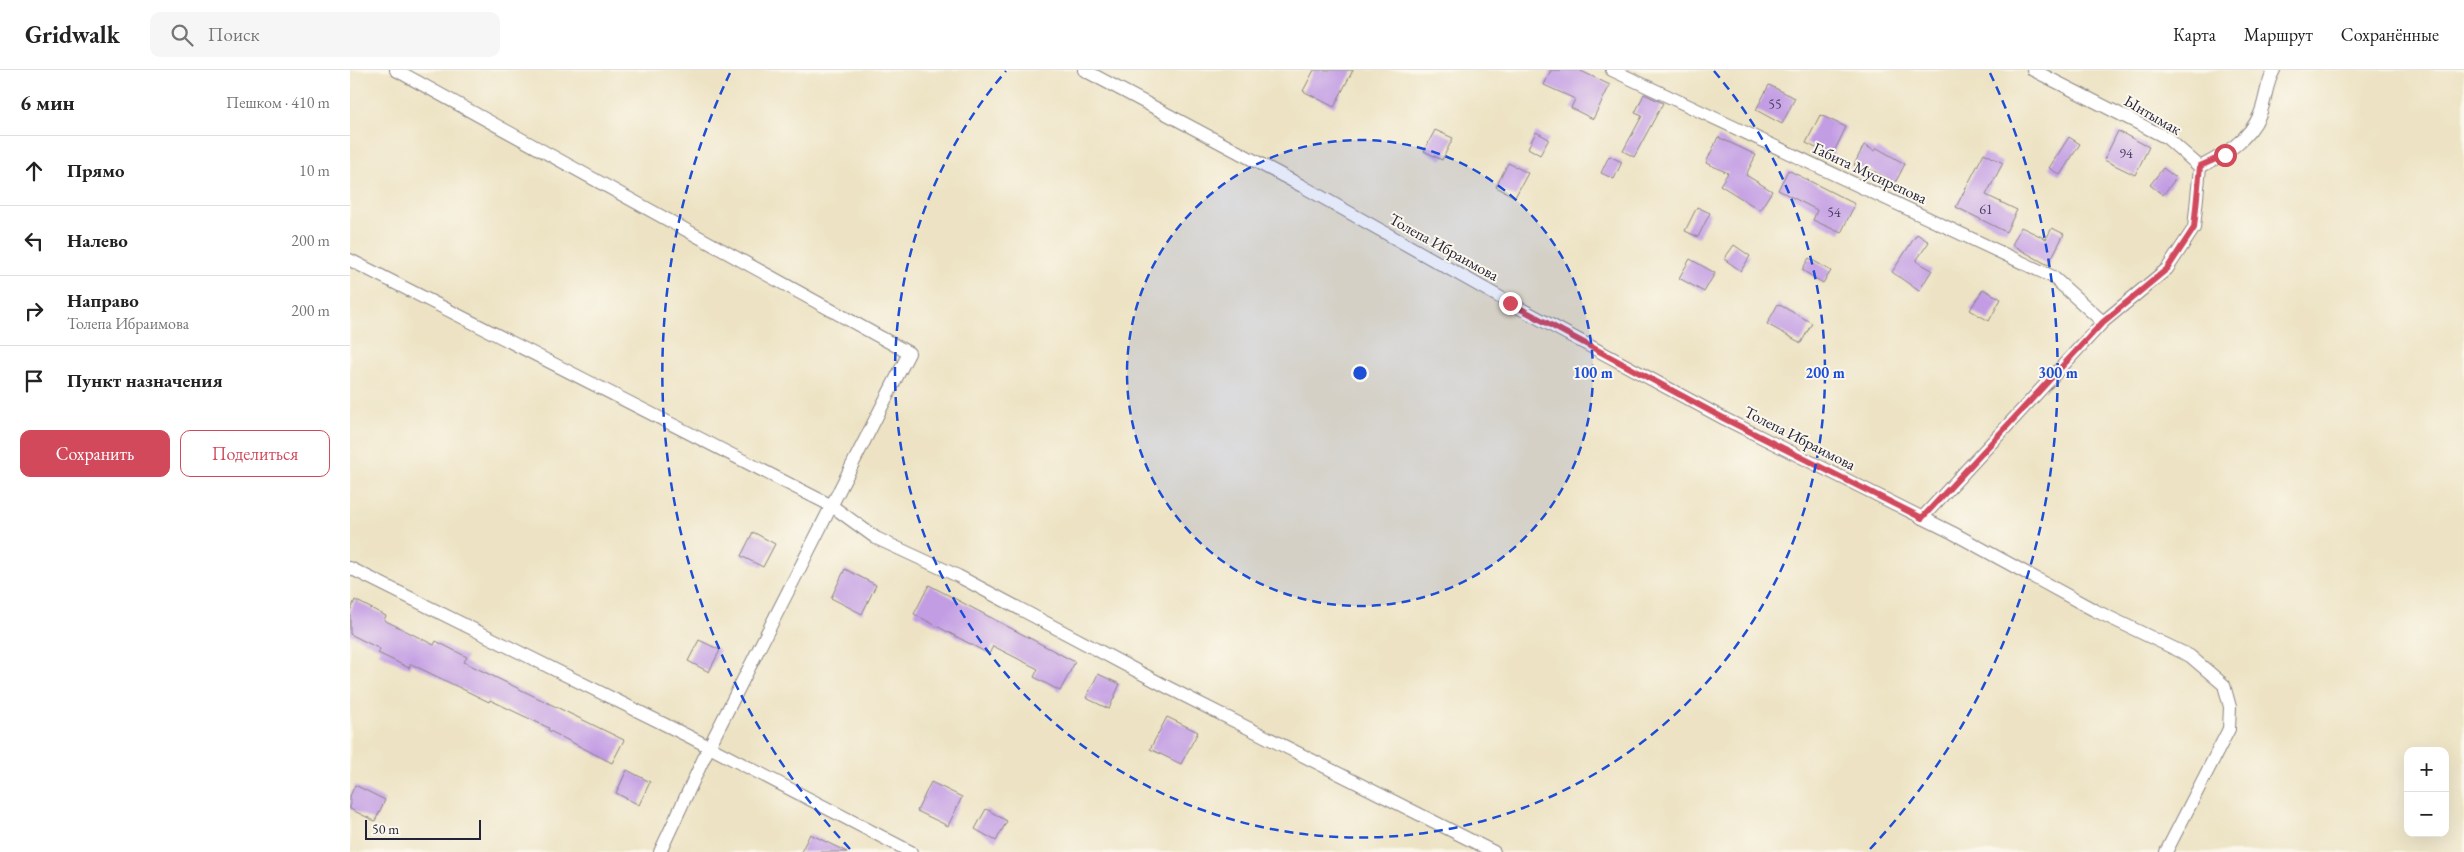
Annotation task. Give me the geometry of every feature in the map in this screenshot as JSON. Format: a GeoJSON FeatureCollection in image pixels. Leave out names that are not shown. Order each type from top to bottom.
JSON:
{"type":"FeatureCollection","features":[{"type":"Feature","properties":{"kind":"street"},"geometry":{"type":"LineString","coordinates":[[396,70],[909,353],[709,747],[660,852]]}},
{"type":"Feature","properties":{"kind":"street","name":"Толепа Ибраимова"},"geometry":{"type":"LineString","coordinates":[[1084,70],[1302,186],[1510,303],[1725,419],[1941,526],[2094,610],[2190,656],[2224,685],[2230,707],[2229,729],[2166,852]]}},
{"type":"Feature","properties":{"kind":"street","name":"Ынтымак"},"geometry":{"type":"LineString","coordinates":[[2033,70],[2167,138],[2200,166]]}},
{"type":"Feature","properties":{"kind":"street"},"geometry":{"type":"LineString","coordinates":[[1922,518],[1941,500],[2103,322],[2167,269],[2194,228],[2200,166],[2225,155],[2243,139],[2260,115],[2270,77],[2274,70]]}},
{"type":"Feature","properties":{"kind":"street","name":"Габита Мусирепова"},"geometry":{"type":"LineString","coordinates":[[1619,72],[2053,277],[2103,322]]}},
{"type":"Feature","properties":{"kind":"street"},"geometry":{"type":"LineString","coordinates":[[350,260],[832,506],[876,538],[958,576],[1169,688],[1494,852]]}},
{"type":"Feature","properties":{"kind":"street"},"geometry":{"type":"LineString","coordinates":[[1941,500],[1941,526]]}},
{"type":"Feature","properties":{"kind":"street"},"geometry":{"type":"LineString","coordinates":[[350,568],[709,747],[911,852]]}},
{"type":"Feature","properties":{"kind":"building"},"geometry":{"type":"Polygon","coordinates":[[[1314,70],[1353,70],[1334,107],[1303,91],[1314,70]]]}},
{"type":"Feature","properties":{"kind":"building"},"geometry":{"type":"Polygon","coordinates":[[[1551,70],[1579,70],[1610,85],[1593,119],[1571,108],[1575,99],[1544,85],[1551,70]]]}},
{"type":"Feature","properties":{"kind":"building"},"geometry":{"type":"Polygon","coordinates":[[[1769,85],[1795,98],[1782,124],[1756,110],[1769,85]]]}},
{"type":"Feature","properties":{"kind":"building"},"geometry":{"type":"Polygon","coordinates":[[[1644,94],[1663,103],[1634,157],[1623,151],[1642,116],[1635,113],[1644,94]]]}},
{"type":"Feature","properties":{"kind":"building"},"geometry":{"type":"Polygon","coordinates":[[[1820,115],[1846,127],[1832,156],[1806,143],[1820,115]]]}},
{"type":"Feature","properties":{"kind":"building"},"geometry":{"type":"Polygon","coordinates":[[[1435,130],[1453,138],[1442,160],[1424,151],[1435,130]]]}},
{"type":"Feature","properties":{"kind":"building"},"geometry":{"type":"Polygon","coordinates":[[[2118,131],[2149,147],[2135,175],[2104,160],[2118,131]]]}},
{"type":"Feature","properties":{"kind":"building"},"geometry":{"type":"Polygon","coordinates":[[[1536,132],[1549,139],[1540,155],[1528,148],[1536,132]]]}},
{"type":"Feature","properties":{"kind":"building"},"geometry":{"type":"Polygon","coordinates":[[[1718,137],[1756,155],[1746,175],[1772,191],[1760,210],[1720,185],[1728,173],[1706,163],[1718,137]]]}},
{"type":"Feature","properties":{"kind":"building"},"geometry":{"type":"Polygon","coordinates":[[[2069,137],[2080,144],[2060,175],[2049,168],[2069,137]]]}},
{"type":"Feature","properties":{"kind":"building"},"geometry":{"type":"Polygon","coordinates":[[[1864,145],[1875,151],[1877,148],[1905,164],[1895,183],[1866,167],[1865,170],[1854,165],[1864,145]]]}},
{"type":"Feature","properties":{"kind":"building"},"geometry":{"type":"Polygon","coordinates":[[[1984,153],[2003,163],[1986,195],[2017,210],[2006,232],[1956,207],[1984,153]]]}},
{"type":"Feature","properties":{"kind":"building"},"geometry":{"type":"Polygon","coordinates":[[[1609,156],[1622,162],[1614,179],[1601,173],[1609,156]]]}},
{"type":"Feature","properties":{"kind":"building"},"geometry":{"type":"Polygon","coordinates":[[[1508,163],[1528,173],[1515,197],[1496,187],[1508,163]]]}},
{"type":"Feature","properties":{"kind":"building"},"geometry":{"type":"Polygon","coordinates":[[[2163,168],[2176,178],[2163,195],[2150,185],[2163,168]]]}},
{"type":"Feature","properties":{"kind":"building"},"geometry":{"type":"Polygon","coordinates":[[[1788,170],[1855,204],[1841,233],[1813,220],[1817,210],[1778,190],[1788,170]]]}},
{"type":"Feature","properties":{"kind":"building"},"geometry":{"type":"Polygon","coordinates":[[[1697,207],[1710,213],[1698,237],[1685,231],[1697,207]]]}},
{"type":"Feature","properties":{"kind":"building"},"geometry":{"type":"Polygon","coordinates":[[[2021,227],[2046,239],[2052,228],[2064,234],[2048,265],[2012,245],[2021,227]]]}},
{"type":"Feature","properties":{"kind":"building"},"geometry":{"type":"Polygon","coordinates":[[[1917,234],[1929,242],[1916,261],[1932,270],[1919,291],[1892,272],[1917,234]]]}},
{"type":"Feature","properties":{"kind":"building"},"geometry":{"type":"Polygon","coordinates":[[[1734,245],[1750,256],[1741,271],[1724,259],[1734,245]]]}},
{"type":"Feature","properties":{"kind":"building"},"geometry":{"type":"Polygon","coordinates":[[[1809,258],[1831,271],[1823,283],[1802,270],[1809,258]]]}},
{"type":"Feature","properties":{"kind":"building"},"geometry":{"type":"Polygon","coordinates":[[[1690,259],[1715,273],[1704,292],[1679,278],[1690,259]]]}},
{"type":"Feature","properties":{"kind":"building"},"geometry":{"type":"Polygon","coordinates":[[[1983,289],[2001,299],[1989,321],[1970,310],[1983,289]]]}},
{"type":"Feature","properties":{"kind":"building"},"geometry":{"type":"Polygon","coordinates":[[[1778,304],[1812,323],[1801,343],[1767,324],[1778,304]]]}},
{"type":"Feature","properties":{"kind":"building"},"geometry":{"type":"Polygon","coordinates":[[[753,532],[775,544],[763,567],[741,556],[753,532]]]}},
{"type":"Feature","properties":{"kind":"building"},"geometry":{"type":"Polygon","coordinates":[[[845,569],[876,585],[862,614],[831,598],[845,569]]]}},
{"type":"Feature","properties":{"kind":"building"},"geometry":{"type":"Polygon","coordinates":[[[929,585],[1075,662],[1060,691],[1034,677],[1038,669],[993,646],[989,654],[914,614],[929,585]]]}},
{"type":"Feature","properties":{"kind":"building"},"geometry":{"type":"Polygon","coordinates":[[[355,600],[386,616],[384,620],[434,645],[436,641],[467,657],[464,662],[624,740],[612,763],[548,730],[549,728],[490,700],[489,702],[411,664],[409,668],[378,653],[380,649],[350,634],[350,611],[355,600]]]}},
{"type":"Feature","properties":{"kind":"building"},"geometry":{"type":"Polygon","coordinates":[[[699,640],[720,650],[709,672],[688,661],[699,640]]]}},
{"type":"Feature","properties":{"kind":"building"},"geometry":{"type":"Polygon","coordinates":[[[1098,674],[1120,684],[1109,709],[1086,698],[1098,674]]]}},
{"type":"Feature","properties":{"kind":"building"},"geometry":{"type":"Polygon","coordinates":[[[1167,717],[1198,732],[1181,764],[1150,749],[1167,717]]]}},
{"type":"Feature","properties":{"kind":"building"},"geometry":{"type":"Polygon","coordinates":[[[627,770],[650,782],[639,805],[616,793],[627,770]]]}},
{"type":"Feature","properties":{"kind":"building"},"geometry":{"type":"Polygon","coordinates":[[[931,782],[962,797],[948,826],[917,811],[931,782]]]}},
{"type":"Feature","properties":{"kind":"building"},"geometry":{"type":"Polygon","coordinates":[[[355,785],[385,800],[375,821],[350,809],[350,796],[355,785]]]}},
{"type":"Feature","properties":{"kind":"building"},"geometry":{"type":"Polygon","coordinates":[[[986,809],[1007,821],[996,841],[975,829],[986,809]]]}},
{"type":"Feature","properties":{"kind":"building"},"geometry":{"type":"Polygon","coordinates":[[[810,834],[847,852],[801,852],[810,834]]]}},
{"type":"Feature","properties":{"kind":"route"},"geometry":{"type":"LineString","coordinates":[[1510,303],[1725,419],[1922,518],[1941,500],[2103,322],[2167,269],[2194,228],[2200,166],[2225,155]]}}]}
